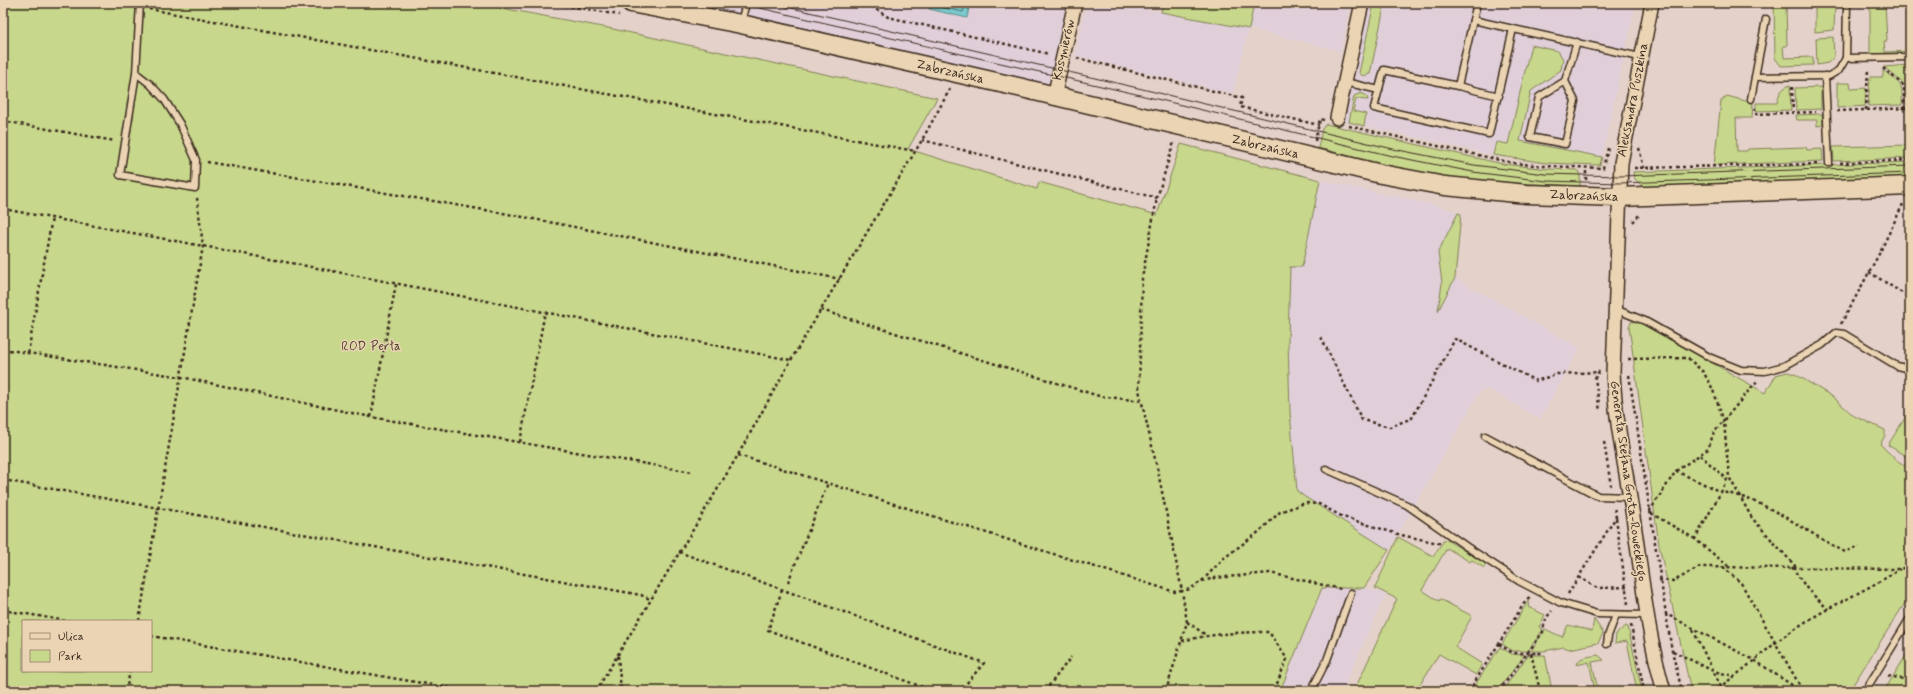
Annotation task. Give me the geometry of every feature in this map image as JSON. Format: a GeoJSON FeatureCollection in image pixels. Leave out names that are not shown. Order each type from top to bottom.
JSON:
{"type":"FeatureCollection","features":[{"type":"Feature","properties":{"kind":"street","name":"Zabrzańska"},"geometry":{"type":"LineString","coordinates":[[631,3],[741,24],[1381,174],[1446,186],[1534,194],[1619,197],[1910,186]]}},
{"type":"Feature","properties":{"kind":"street","name":"Kosynierów"},"geometry":{"type":"LineString","coordinates":[[1054,97],[1075,3]]}},
{"type":"Feature","properties":{"kind":"street"},"geometry":{"type":"LineString","coordinates":[[1337,121],[1362,3]]}},
{"type":"Feature","properties":{"kind":"street","name":"Aleksandra Puszkina"},"geometry":{"type":"LineString","coordinates":[[1619,197],[1620,168],[1640,57],[1652,3]]}},
{"type":"Feature","properties":{"kind":"street","name":"Generała Stefana Grota-Roweckiego"},"geometry":{"type":"LineString","coordinates":[[1619,197],[1614,394],[1647,615],[1655,662],[1664,691]]}},
{"type":"Feature","properties":{"kind":"lane"},"geometry":{"type":"LineString","coordinates":[[741,24],[746,3]]}},
{"type":"Feature","properties":{"kind":"lane"},"geometry":{"type":"LineString","coordinates":[[1458,86],[1477,3]]}},
{"type":"Feature","properties":{"kind":"lane"},"geometry":{"type":"LineString","coordinates":[[1756,77],[1829,76],[1838,70],[1846,58],[1847,3]]}},
{"type":"Feature","properties":{"kind":"lane"},"geometry":{"type":"LineString","coordinates":[[136,73],[150,84],[164,99],[180,124],[196,160],[195,188],[120,175],[136,73],[140,5]]}},
{"type":"Feature","properties":{"kind":"lane"},"geometry":{"type":"LineString","coordinates":[[1751,99],[1766,19]]}},
{"type":"Feature","properties":{"kind":"lane"},"geometry":{"type":"LineString","coordinates":[[1473,20],[1640,57]]}},
{"type":"Feature","properties":{"kind":"lane"},"geometry":{"type":"LineString","coordinates":[[1499,96],[1384,70],[1374,108],[1490,134],[1499,96],[1513,29]]}},
{"type":"Feature","properties":{"kind":"lane"},"geometry":{"type":"LineString","coordinates":[[1565,81],[1575,101],[1565,144],[1530,137],[1540,97],[1565,81],[1577,42]]}},
{"type":"Feature","properties":{"kind":"lane"},"geometry":{"type":"LineString","coordinates":[[1846,58],[1910,57]]}},
{"type":"Feature","properties":{"kind":"lane"},"geometry":{"type":"LineString","coordinates":[[1825,76],[1829,163]]}},
{"type":"Feature","properties":{"kind":"lane"},"geometry":{"type":"LineString","coordinates":[[1345,82],[1379,90]]}},
{"type":"Feature","properties":{"kind":"lane"},"geometry":{"type":"LineString","coordinates":[[1615,309],[1645,321],[1711,358],[1741,370],[1765,371],[1784,366],[1822,345],[1836,333],[1844,334],[1897,366],[1910,369]]}},
{"type":"Feature","properties":{"kind":"lane"},"geometry":{"type":"LineString","coordinates":[[1485,436],[1598,496],[1630,497]]}},
{"type":"Feature","properties":{"kind":"lane"},"geometry":{"type":"LineString","coordinates":[[1326,469],[1407,505],[1467,547],[1520,581],[1561,603],[1589,613],[1616,616],[1647,615]]}},
{"type":"Feature","properties":{"kind":"lane"},"geometry":{"type":"LineString","coordinates":[[1312,691],[1327,660],[1351,593]]}},
{"type":"Feature","properties":{"kind":"lane"},"geometry":{"type":"LineString","coordinates":[[1607,644],[1608,636],[1616,616]]}},
{"type":"Feature","properties":{"kind":"lane"},"geometry":{"type":"LineString","coordinates":[[1865,691],[1910,618]]}},
{"type":"Feature","properties":{"kind":"path"},"geometry":{"type":"LineString","coordinates":[[118,3],[140,5],[915,152]]}},
{"type":"Feature","properties":{"kind":"path"},"geometry":{"type":"LineString","coordinates":[[866,3],[876,11],[888,17],[1055,55]]}},
{"type":"Feature","properties":{"kind":"path"},"geometry":{"type":"LineString","coordinates":[[1071,57],[1242,98],[1240,107],[1319,125],[1320,119],[1337,121],[1513,163],[1551,166],[1620,168],[1910,160]]}},
{"type":"Feature","properties":{"kind":"path"},"geometry":{"type":"LineString","coordinates":[[1866,110],[1868,66]]}},
{"type":"Feature","properties":{"kind":"path"},"geometry":{"type":"LineString","coordinates":[[596,691],[738,455],[791,360],[942,106],[956,74]]}},
{"type":"Feature","properties":{"kind":"path"},"geometry":{"type":"LineString","coordinates":[[1791,76],[1793,112]]}},
{"type":"Feature","properties":{"kind":"path"},"geometry":{"type":"LineString","coordinates":[[1901,82],[1904,86],[1904,109]]}},
{"type":"Feature","properties":{"kind":"path"},"geometry":{"type":"LineString","coordinates":[[3,121],[124,143]]}},
{"type":"Feature","properties":{"kind":"path"},"geometry":{"type":"LineString","coordinates":[[1166,691],[1187,622],[1158,472],[1139,390],[1142,278],[1157,198],[1178,126]]}},
{"type":"Feature","properties":{"kind":"path"},"geometry":{"type":"LineString","coordinates":[[922,140],[1157,198]]}},
{"type":"Feature","properties":{"kind":"path"},"geometry":{"type":"LineString","coordinates":[[1603,168],[1608,145]]}},
{"type":"Feature","properties":{"kind":"path"},"geometry":{"type":"LineString","coordinates":[[196,160],[508,214],[840,279]]}},
{"type":"Feature","properties":{"kind":"path"},"geometry":{"type":"LineString","coordinates":[[139,620],[182,377],[203,246],[195,188]]}},
{"type":"Feature","properties":{"kind":"path"},"geometry":{"type":"LineString","coordinates":[[1836,333],[1869,272],[1903,203]]}},
{"type":"Feature","properties":{"kind":"path"},"geometry":{"type":"LineString","coordinates":[[3,209],[203,246],[791,360]]}},
{"type":"Feature","properties":{"kind":"path"},"geometry":{"type":"LineString","coordinates":[[28,354],[52,218]]}},
{"type":"Feature","properties":{"kind":"path"},"geometry":{"type":"LineString","coordinates":[[1869,272],[1910,298]]}},
{"type":"Feature","properties":{"kind":"path"},"geometry":{"type":"LineString","coordinates":[[371,417],[396,284]]}},
{"type":"Feature","properties":{"kind":"path"},"geometry":{"type":"LineString","coordinates":[[821,310],[1099,396],[1142,401]]}},
{"type":"Feature","properties":{"kind":"path"},"geometry":{"type":"LineString","coordinates":[[520,442],[545,312]]}},
{"type":"Feature","properties":{"kind":"path"},"geometry":{"type":"LineString","coordinates":[[1321,337],[1362,420],[1390,426],[1412,418],[1455,339],[1536,381],[1557,374],[1614,372]]}},
{"type":"Feature","properties":{"kind":"path"},"geometry":{"type":"LineString","coordinates":[[3,349],[182,377],[371,417],[693,472]]}},
{"type":"Feature","properties":{"kind":"path"},"geometry":{"type":"LineString","coordinates":[[1628,359],[1688,358],[1703,372],[1710,383],[1724,422],[1728,478],[1695,539]]}},
{"type":"Feature","properties":{"kind":"path"},"geometry":{"type":"LineString","coordinates":[[1728,567],[1695,539],[1649,512],[1676,471],[1708,449],[1714,432],[1724,422],[1765,371]]}},
{"type":"Feature","properties":{"kind":"path"},"geometry":{"type":"LineString","coordinates":[[738,455],[1174,592],[1190,589],[1202,581],[1224,558],[1260,531],[1280,512],[1305,503],[1319,504],[1348,519],[1401,535],[1467,547]]}},
{"type":"Feature","properties":{"kind":"path"},"geometry":{"type":"LineString","coordinates":[[1700,455],[1728,478],[1752,518],[1794,567],[1808,590],[1828,609]]}},
{"type":"Feature","properties":{"kind":"path"},"geometry":{"type":"LineString","coordinates":[[1676,471],[1721,492],[1739,495],[1791,521],[1826,543],[1845,552],[1859,546]]}},
{"type":"Feature","properties":{"kind":"path"},"geometry":{"type":"LineString","coordinates":[[3,480],[641,595],[650,599]]}},
{"type":"Feature","properties":{"kind":"path"},"geometry":{"type":"LineString","coordinates":[[788,582],[828,483]]}},
{"type":"Feature","properties":{"kind":"path"},"geometry":{"type":"LineString","coordinates":[[1652,527],[1672,651],[1682,691]]}},
{"type":"Feature","properties":{"kind":"path"},"geometry":{"type":"LineString","coordinates":[[679,552],[984,663],[960,691]]}},
{"type":"Feature","properties":{"kind":"path"},"geometry":{"type":"LineString","coordinates":[[1713,691],[1735,676],[1776,642],[1814,617],[1900,569],[1910,566]]}},
{"type":"Feature","properties":{"kind":"path"},"geometry":{"type":"LineString","coordinates":[[1579,578],[1597,588],[1643,585],[1660,580],[1674,581],[1700,567],[1900,569]]}},
{"type":"Feature","properties":{"kind":"path"},"geometry":{"type":"LineString","coordinates":[[1723,567],[1741,583],[1776,642],[1802,691]]}},
{"type":"Feature","properties":{"kind":"path"},"geometry":{"type":"LineString","coordinates":[[1202,581],[1215,578],[1270,574],[1310,583],[1336,586],[1351,593]]}},
{"type":"Feature","properties":{"kind":"path"},"geometry":{"type":"LineString","coordinates":[[782,590],[768,630],[933,691]]}},
{"type":"Feature","properties":{"kind":"path"},"geometry":{"type":"LineString","coordinates":[[1469,691],[1525,602],[1531,597],[1534,598]]}},
{"type":"Feature","properties":{"kind":"path"},"geometry":{"type":"LineString","coordinates":[[3,610],[61,620]]}},
{"type":"Feature","properties":{"kind":"path"},"geometry":{"type":"LineString","coordinates":[[1666,614],[1754,660],[1802,691]]}},
{"type":"Feature","properties":{"kind":"path"},"geometry":{"type":"LineString","coordinates":[[1499,691],[1529,653],[1543,632],[1543,626],[1547,616]]}},
{"type":"Feature","properties":{"kind":"path"},"geometry":{"type":"LineString","coordinates":[[1187,622],[1206,635]]}},
{"type":"Feature","properties":{"kind":"path"},"geometry":{"type":"LineString","coordinates":[[1693,628],[1720,687],[1727,691]]}},
{"type":"Feature","properties":{"kind":"path"},"geometry":{"type":"LineString","coordinates":[[1182,641],[1206,635],[1269,632],[1286,659],[1274,691]]}},
{"type":"Feature","properties":{"kind":"path"},"geometry":{"type":"LineString","coordinates":[[152,636],[467,691]]}},
{"type":"Feature","properties":{"kind":"path"},"geometry":{"type":"LineString","coordinates":[[1499,644],[1513,653],[1544,653]]}},
{"type":"Feature","properties":{"kind":"path"},"geometry":{"type":"LineString","coordinates":[[1672,651],[1713,671],[1735,676]]}},
{"type":"Feature","properties":{"kind":"path"},"geometry":{"type":"LineString","coordinates":[[1529,653],[1540,691]]}},
{"type":"Feature","properties":{"kind":"path"},"geometry":{"type":"LineString","coordinates":[[618,654],[621,691]]}},
{"type":"Feature","properties":{"kind":"path"},"geometry":{"type":"LineString","coordinates":[[1045,691],[1071,658]]}},
{"type":"Feature","properties":{"kind":"path"},"geometry":{"type":"LineString","coordinates":[[126,691],[130,672]]}},
{"type":"Feature","properties":{"kind":"path"},"geometry":{"type":"LineString","coordinates":[[1888,676],[1910,680]]}},
{"type":"Feature","properties":{"kind":"shaded area"},"geometry":{"type":"Polygon","coordinates":[[[631,3],[1075,3],[1054,97],[631,3]]]}},
{"type":"Feature","properties":{"kind":"shaded area"},"geometry":{"type":"Polygon","coordinates":[[[1087,3],[1115,3],[1248,29],[1254,3],[1351,3],[1341,51],[1249,29],[1233,94],[1075,56],[1087,3]]]}},
{"type":"Feature","properties":{"kind":"shaded area"},"geometry":{"type":"Polygon","coordinates":[[[1369,3],[1636,3],[1600,165],[1546,163],[1493,155],[1344,121],[1369,3]]]}},
{"type":"Feature","properties":{"kind":"shaded area"},"geometry":{"type":"Polygon","coordinates":[[[1306,177],[1440,206],[1461,214],[1455,278],[1580,348],[1540,419],[1488,389],[1480,391],[1389,550],[1297,491],[1290,412],[1288,340],[1290,266],[1304,179],[1306,177]]]}},
{"type":"Feature","properties":{"kind":"shaded area"},"geometry":{"type":"Polygon","coordinates":[[[1322,588],[1364,588],[1386,594],[1342,691],[1280,691],[1322,588]]]}},
{"type":"Feature","properties":{"kind":"green space","name":"ROD Perła"},"geometry":{"type":"Polygon","coordinates":[[[3,3],[474,3],[608,28],[937,98],[908,149],[1037,189],[1039,182],[1157,215],[1181,144],[1320,180],[1302,267],[1290,267],[1288,340],[1290,412],[1297,491],[1389,550],[1364,588],[1322,588],[1280,691],[3,691],[3,3]]]}},
{"type":"Feature","properties":{"kind":"green space"},"geometry":{"type":"Polygon","coordinates":[[[1163,3],[1254,3],[1249,29],[1161,12],[1163,3]]]}},
{"type":"Feature","properties":{"kind":"green space"},"geometry":{"type":"Polygon","coordinates":[[[1374,3],[1385,3],[1370,74],[1363,76],[1359,73],[1374,3]]]}},
{"type":"Feature","properties":{"kind":"green space"},"geometry":{"type":"Polygon","coordinates":[[[1774,3],[1786,3],[1787,46],[1783,46],[1784,58],[1813,57],[1813,65],[1781,66],[1775,58],[1774,3]]]}},
{"type":"Feature","properties":{"kind":"green space"},"geometry":{"type":"Polygon","coordinates":[[[1815,3],[1835,3],[1834,30],[1815,32],[1815,3]]]}},
{"type":"Feature","properties":{"kind":"green space"},"geometry":{"type":"Polygon","coordinates":[[[1870,3],[1885,3],[1887,41],[1884,41],[1885,52],[1910,51],[1910,55],[1870,57],[1870,3]]]}},
{"type":"Feature","properties":{"kind":"green space"},"geometry":{"type":"Polygon","coordinates":[[[1833,37],[1834,57],[1828,63],[1817,65],[1816,38],[1833,37]]]}},
{"type":"Feature","properties":{"kind":"green space"},"geometry":{"type":"Polygon","coordinates":[[[1531,45],[1558,51],[1563,59],[1561,70],[1531,91],[1520,141],[1602,157],[1600,165],[1546,163],[1493,155],[1496,142],[1508,144],[1531,45]]]}},
{"type":"Feature","properties":{"kind":"green space"},"geometry":{"type":"Polygon","coordinates":[[[1910,65],[1910,85],[1905,85],[1884,67],[1910,65]]]}},
{"type":"Feature","properties":{"kind":"green space"},"geometry":{"type":"Polygon","coordinates":[[[1883,70],[1900,84],[1902,92],[1902,105],[1868,106],[1870,77],[1883,77],[1883,70]]]}},
{"type":"Feature","properties":{"kind":"green space"},"geometry":{"type":"Polygon","coordinates":[[[1837,83],[1850,83],[1851,89],[1866,88],[1865,106],[1837,108],[1837,83]]]}},
{"type":"Feature","properties":{"kind":"green space"},"geometry":{"type":"Polygon","coordinates":[[[1790,85],[1791,110],[1756,111],[1756,103],[1777,103],[1781,92],[1784,88],[1790,85]]]}},
{"type":"Feature","properties":{"kind":"green space"},"geometry":{"type":"Polygon","coordinates":[[[1821,87],[1821,109],[1796,110],[1795,88],[1821,87]]]}},
{"type":"Feature","properties":{"kind":"green space"},"geometry":{"type":"Polygon","coordinates":[[[1361,93],[1367,96],[1368,100],[1356,99],[1353,111],[1366,114],[1364,126],[1349,122],[1354,96],[1361,93]]]}},
{"type":"Feature","properties":{"kind":"green space"},"geometry":{"type":"Polygon","coordinates":[[[1727,96],[1753,103],[1752,118],[1736,118],[1737,151],[1747,151],[1748,149],[1806,147],[1807,150],[1822,149],[1823,161],[1714,165],[1721,101],[1727,96]]]}},
{"type":"Feature","properties":{"kind":"green space"},"geometry":{"type":"Polygon","coordinates":[[[1822,114],[1823,125],[1817,126],[1817,120],[1797,120],[1796,115],[1822,114]]]}},
{"type":"Feature","properties":{"kind":"green space"},"geometry":{"type":"Polygon","coordinates":[[[1326,124],[1503,164],[1548,169],[1577,170],[1580,172],[1580,186],[1465,179],[1428,174],[1373,162],[1318,148],[1322,129],[1326,124]]]}},
{"type":"Feature","properties":{"kind":"green space"},"geometry":{"type":"Polygon","coordinates":[[[1910,145],[1910,158],[1834,161],[1833,147],[1910,145]]]}},
{"type":"Feature","properties":{"kind":"green space"},"geometry":{"type":"Polygon","coordinates":[[[1910,162],[1910,178],[1644,188],[1634,178],[1633,172],[1910,162]]]}},
{"type":"Feature","properties":{"kind":"green space"},"geometry":{"type":"Polygon","coordinates":[[[1458,213],[1461,214],[1455,278],[1438,311],[1442,283],[1438,252],[1458,213]]]}},
{"type":"Feature","properties":{"kind":"green space"},"geometry":{"type":"Polygon","coordinates":[[[1639,321],[1765,393],[1776,375],[1787,372],[1795,374],[1833,397],[1854,416],[1885,430],[1885,436],[1880,444],[1895,459],[1910,469],[1910,595],[1849,691],[1691,691],[1659,545],[1629,326],[1631,322],[1639,321]]]}},
{"type":"Feature","properties":{"kind":"green space"},"geometry":{"type":"Polygon","coordinates":[[[1910,410],[1910,459],[1888,445],[1910,410]]]}},
{"type":"Feature","properties":{"kind":"green space"},"geometry":{"type":"Polygon","coordinates":[[[1398,537],[1433,556],[1445,539],[1486,564],[1484,568],[1472,560],[1470,562],[1447,548],[1422,590],[1439,601],[1440,599],[1472,616],[1455,647],[1482,664],[1476,675],[1439,654],[1416,691],[1354,691],[1397,599],[1375,588],[1398,537]]]}},
{"type":"Feature","properties":{"kind":"green space"},"geometry":{"type":"Polygon","coordinates":[[[1530,598],[1528,607],[1545,615],[1539,627],[1543,629],[1528,651],[1513,651],[1502,644],[1530,598]]]}},
{"type":"Feature","properties":{"kind":"green space"},"geometry":{"type":"Polygon","coordinates":[[[1594,619],[1603,633],[1598,643],[1569,649],[1564,647],[1544,651],[1531,651],[1545,629],[1562,637],[1568,625],[1592,631],[1594,619]]]}},
{"type":"Feature","properties":{"kind":"green space"},"geometry":{"type":"Polygon","coordinates":[[[1626,626],[1628,627],[1642,691],[1637,691],[1627,641],[1615,643],[1616,634],[1626,626]]]}},
{"type":"Feature","properties":{"kind":"green space"},"geometry":{"type":"Polygon","coordinates":[[[1500,647],[1512,654],[1525,655],[1497,691],[1471,691],[1500,647]]]}},
{"type":"Feature","properties":{"kind":"green space"},"geometry":{"type":"Polygon","coordinates":[[[1910,649],[1910,691],[1884,691],[1910,649]]]}},
{"type":"Feature","properties":{"kind":"green space"},"geometry":{"type":"Polygon","coordinates":[[[1528,655],[1545,655],[1552,691],[1502,691],[1528,655]]]}},
{"type":"Feature","properties":{"kind":"green space"},"geometry":{"type":"Polygon","coordinates":[[[1598,655],[1604,660],[1592,662],[1598,691],[1595,691],[1589,662],[1577,665],[1582,658],[1598,655]]]}},
{"type":"Feature","properties":{"kind":"water"},"geometry":{"type":"Polygon","coordinates":[[[930,3],[970,3],[967,18],[929,9],[930,3]]]}},
{"type":"Feature","properties":{"kind":"waterway"},"geometry":{"type":"LineString","coordinates":[[720,687],[721,691]]}},
{"type":"Feature","properties":{"kind":"tram line"},"geometry":{"type":"LineString","coordinates":[[738,3],[1136,94],[1392,156],[1473,172],[1546,181],[1620,183],[1910,173]]}},
{"type":"Feature","properties":{"kind":"tram line"},"geometry":{"type":"LineString","coordinates":[[770,3],[1138,88],[1393,149],[1474,165],[1545,174],[1620,176],[1910,166]]}}]}
